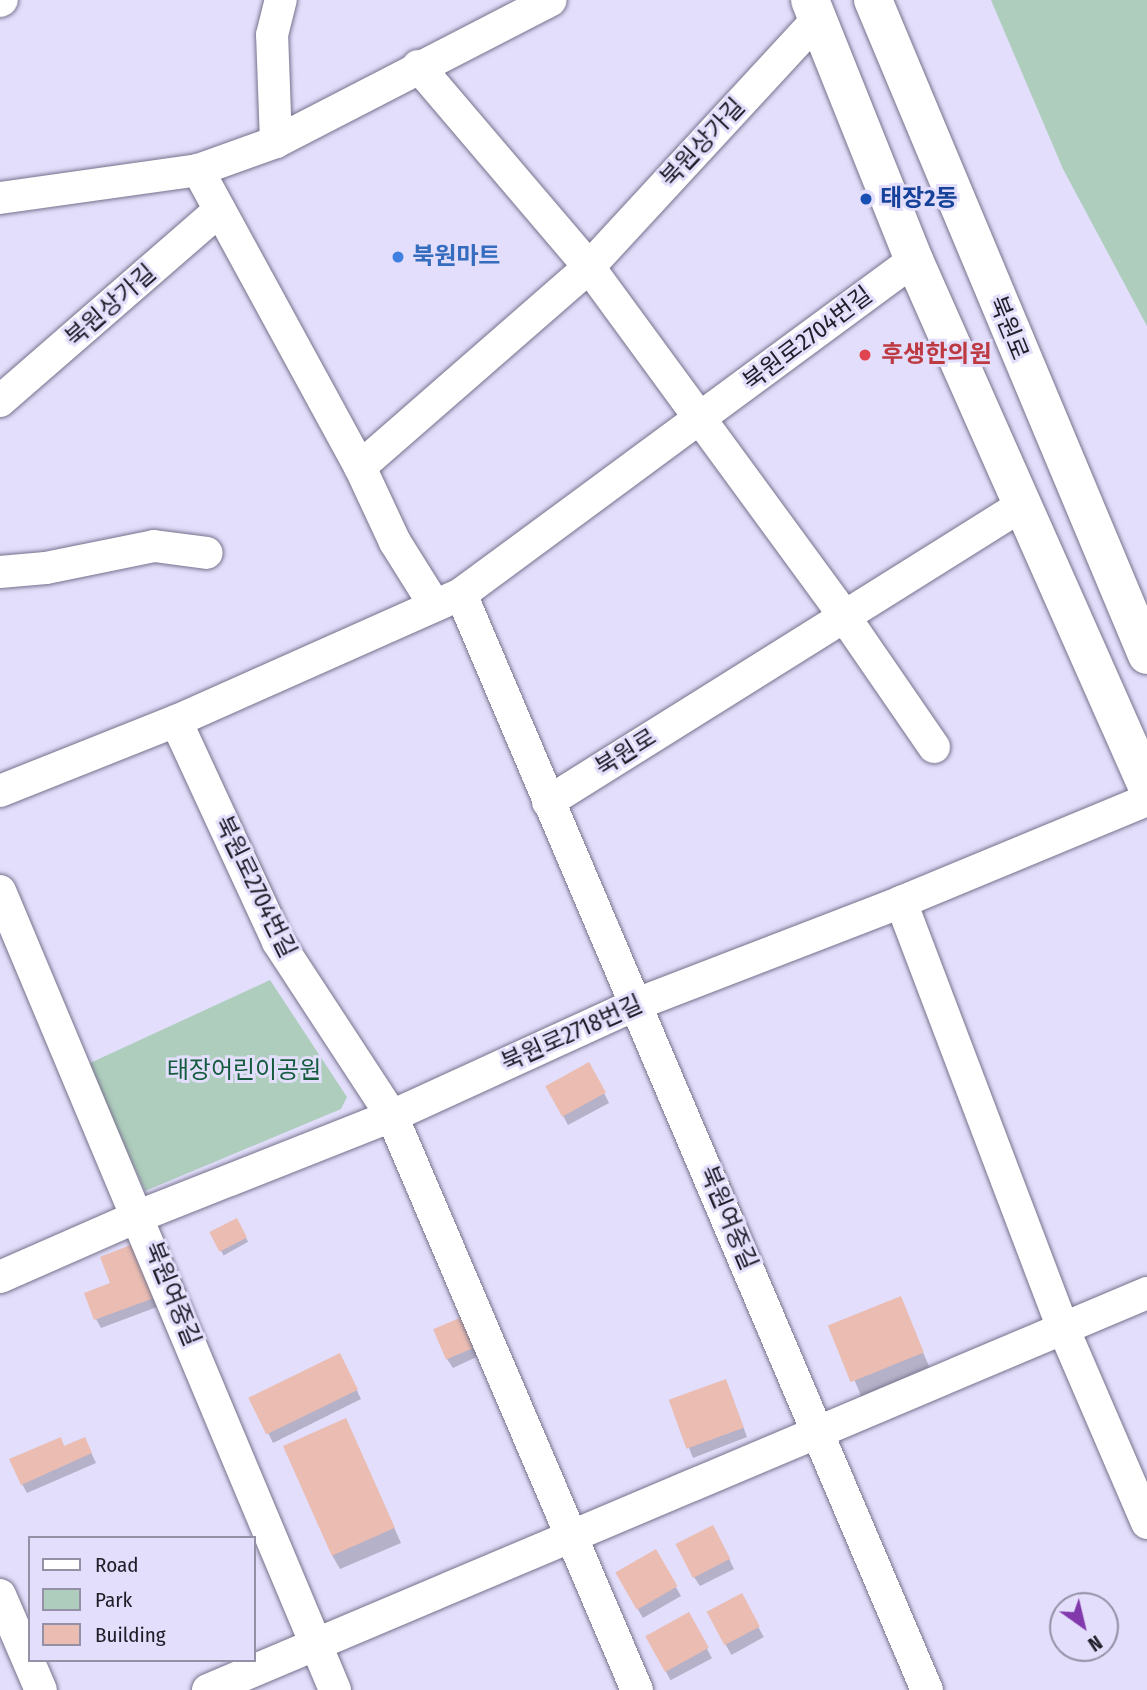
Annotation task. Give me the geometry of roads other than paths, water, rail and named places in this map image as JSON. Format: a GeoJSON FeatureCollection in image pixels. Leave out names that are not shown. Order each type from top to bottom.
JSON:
{"type":"FeatureCollection","features":[{"type":"Feature","properties":{"kind":"street"},"geometry":{"type":"LineString","coordinates":[[276,142],[272,35],[281,0]]}},
{"type":"Feature","properties":{"kind":"street"},"geometry":{"type":"LineString","coordinates":[[0,198],[198,170],[276,142],[418,66],[551,0]]}},
{"type":"Feature","properties":{"kind":"street","name":"북원로"},"geometry":{"type":"LineString","coordinates":[[873,0],[1143,633]]}},
{"type":"Feature","properties":{"kind":"street"},"geometry":{"type":"LineString","coordinates":[[814,9],[914,260],[1147,786]]}},
{"type":"Feature","properties":{"kind":"street","name":"북원상가길"},"geometry":{"type":"LineString","coordinates":[[360,467],[589,267],[814,9]]}},
{"type":"Feature","properties":{"kind":"street"},"geometry":{"type":"LineString","coordinates":[[418,66],[589,267],[703,419],[844,615],[934,747]]}},
{"type":"Feature","properties":{"kind":"street"},"geometry":{"type":"LineString","coordinates":[[198,170],[360,467],[395,542],[447,600],[548,802],[637,1004]]}},
{"type":"Feature","properties":{"kind":"street","name":"북원상가길"},"geometry":{"type":"LineString","coordinates":[[0,401],[220,210]]}},
{"type":"Feature","properties":{"kind":"street","name":"북원로2704번길"},"geometry":{"type":"LineString","coordinates":[[0,791],[176,721],[447,600],[703,419],[914,260]]}},
{"type":"Feature","properties":{"kind":"street","name":"북원로"},"geometry":{"type":"LineString","coordinates":[[548,802],[1024,504]]}},
{"type":"Feature","properties":{"kind":"street"},"geometry":{"type":"LineString","coordinates":[[0,572],[46,568],[154,546],[207,553]]}},
{"type":"Feature","properties":{"kind":"street"},"geometry":{"type":"LineString","coordinates":[[1085,648],[1143,633]]}},
{"type":"Feature","properties":{"kind":"street","name":"북원로2704번길"},"geometry":{"type":"LineString","coordinates":[[176,721],[278,942],[392,1116]]}},
{"type":"Feature","properties":{"kind":"street","name":"북원로2718번길"},"geometry":{"type":"LineString","coordinates":[[0,1277],[139,1216],[392,1116],[637,1004],[901,902],[1147,800]]}},
{"type":"Feature","properties":{"kind":"street"},"geometry":{"type":"LineString","coordinates":[[0,891],[139,1216]]}},
{"type":"Feature","properties":{"kind":"street"},"geometry":{"type":"LineString","coordinates":[[901,902],[1064,1330],[1147,1523]]}},
{"type":"Feature","properties":{"kind":"street","name":"북원여중길"},"geometry":{"type":"LineString","coordinates":[[637,1004],[927,1690]]}},
{"type":"Feature","properties":{"kind":"street"},"geometry":{"type":"LineString","coordinates":[[392,1116],[636,1690]]}},
{"type":"Feature","properties":{"kind":"street","name":"북원여중길"},"geometry":{"type":"LineString","coordinates":[[139,1216],[335,1690]]}},
{"type":"Feature","properties":{"kind":"street"},"geometry":{"type":"LineString","coordinates":[[208,1690],[1147,1293]]}},
{"type":"Feature","properties":{"kind":"street"},"geometry":{"type":"LineString","coordinates":[[0,1595],[28,1660]]}},
{"type":"Feature","properties":{"kind":"street"},"geometry":{"type":"LineString","coordinates":[[29,1662],[41,1690]]}},
{"type":"Feature","properties":{"kind":"place","name":"태장2동"},"geometry":{"type":"Point","coordinates":[866,199]}},
{"type":"Feature","properties":{"kind":"place","name":"북원마트"},"geometry":{"type":"Point","coordinates":[398,257]}},
{"type":"Feature","properties":{"kind":"place","name":"후생한의원"},"geometry":{"type":"Point","coordinates":[865,355]}},
{"type":"Feature","properties":{"kind":"park label","name":"태장어린이공원"},"geometry":{"type":"Point","coordinates":[244,1071]}}]}
